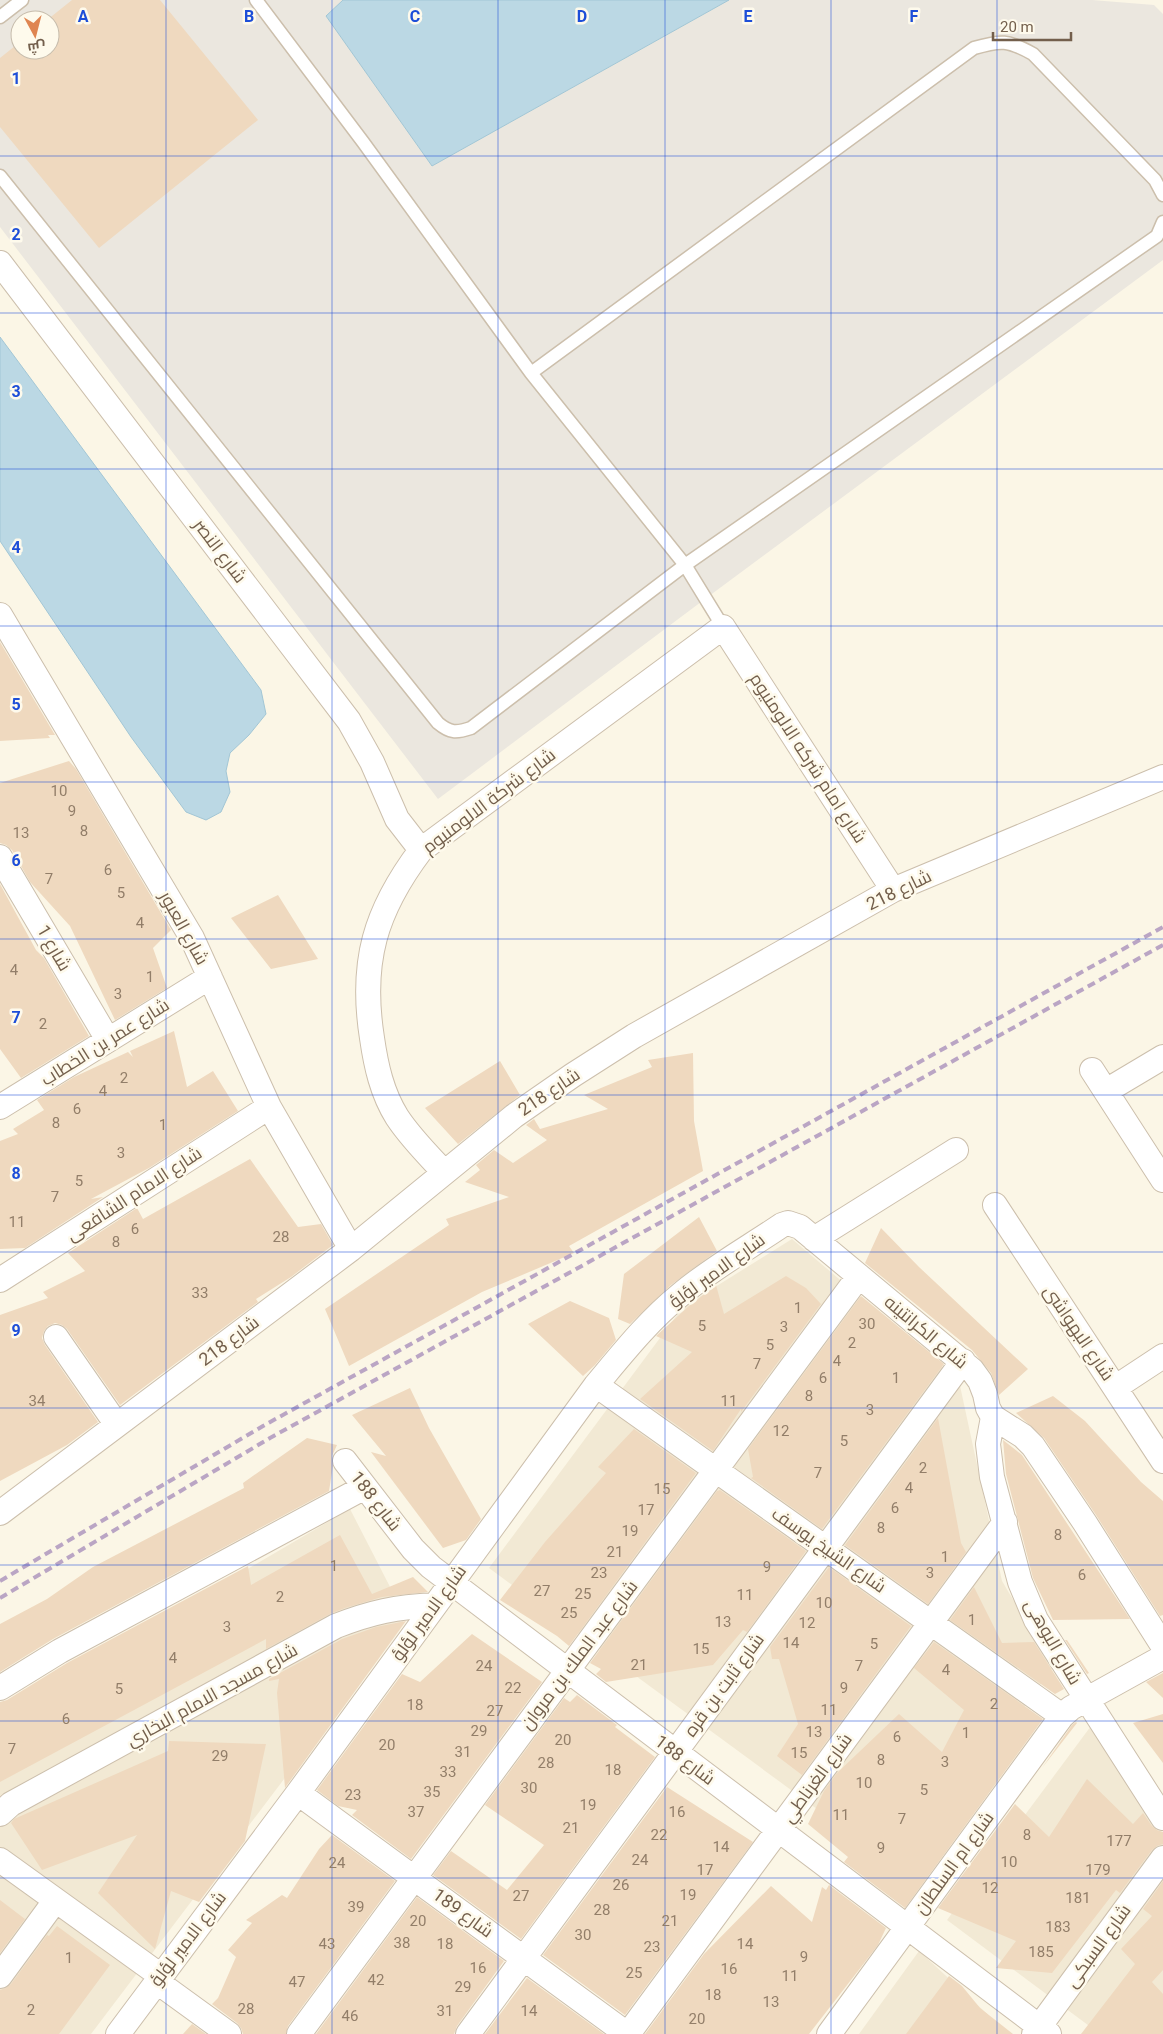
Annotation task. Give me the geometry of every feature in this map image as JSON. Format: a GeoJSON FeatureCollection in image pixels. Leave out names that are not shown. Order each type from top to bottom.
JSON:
{"type":"FeatureCollection","features":[{"type":"Feature","properties":{"kind":"street","name":"شارع النصر"},"geometry":{"type":"LineString","coordinates":[[0,263],[348,721],[372,762],[398,818],[421,850]]}},
{"type":"Feature","properties":{"kind":"street","name":"شارع العبور"},"geometry":{"type":"LineString","coordinates":[[0,615],[192,938],[269,1107],[351,1249]]}},
{"type":"Feature","properties":{"kind":"street","name":"شارع شركة الالومنيوم"},"geometry":{"type":"LineString","coordinates":[[444,1172],[408,1132],[388,1101],[376,1065],[369,1020],[367,990],[370,959],[376,930],[388,901],[403,874],[421,850],[723,626]]}},
{"type":"Feature","properties":{"kind":"street","name":"شارع امام شركه الالومنيوم"},"geometry":{"type":"LineString","coordinates":[[723,626],[893,890]]}},
{"type":"Feature","properties":{"kind":"street","name":"شارع 218"},"geometry":{"type":"LineString","coordinates":[[0,1513],[351,1249],[514,1116],[626,1041],[893,890],[1163,777]]}},
{"type":"Feature","properties":{"kind":"street","name":"شارع 1"},"geometry":{"type":"LineString","coordinates":[[0,857],[108,1040]]}},
{"type":"Feature","properties":{"kind":"street","name":"شارع عمر بن الخطاب"},"geometry":{"type":"LineString","coordinates":[[1,1103],[210,977]]}},
{"type":"Feature","properties":{"kind":"street"},"geometry":{"type":"LineString","coordinates":[[1106,1091],[1163,1057]]}},
{"type":"Feature","properties":{"kind":"street"},"geometry":{"type":"LineString","coordinates":[[1092,1070],[1163,1180]]}},
{"type":"Feature","properties":{"kind":"street","name":"شارع الامام الشافعى"},"geometry":{"type":"LineString","coordinates":[[0,1280],[269,1107]]}},
{"type":"Feature","properties":{"kind":"street"},"geometry":{"type":"LineString","coordinates":[[814,1239],[956,1150]]}},
{"type":"Feature","properties":{"kind":"street","name":"شارع البهواشى"},"geometry":{"type":"LineString","coordinates":[[995,1205],[1163,1461]]}},
{"type":"Feature","properties":{"kind":"street","name":"شارع الكرانتينه"},"geometry":{"type":"LineString","coordinates":[[776,1228],[782,1224],[794,1224],[963,1361],[980,1381],[992,1417]]}},
{"type":"Feature","properties":{"kind":"street","name":"شارع الامير لؤلؤ"},"geometry":{"type":"LineString","coordinates":[[118,2034],[298,1793],[596,1385],[639,1334],[680,1295],[722,1263],[776,1228]]}},
{"type":"Feature","properties":{"kind":"street","name":"شارع عبد الملك بن مروان"},"geometry":{"type":"LineString","coordinates":[[299,2034],[859,1276]]}},
{"type":"Feature","properties":{"kind":"street"},"geometry":{"type":"LineString","coordinates":[[56,1337],[117,1425]]}},
{"type":"Feature","properties":{"kind":"street"},"geometry":{"type":"LineString","coordinates":[[1116,1387],[1163,1356]]}},
{"type":"Feature","properties":{"kind":"street","name":"شارع ثابت بن قره"},"geometry":{"type":"LineString","coordinates":[[468,2034],[963,1361]]}},
{"type":"Feature","properties":{"kind":"street","name":"شارع الشيخ يوسف"},"geometry":{"type":"LineString","coordinates":[[596,1385],[1062,1716]]}},
{"type":"Feature","properties":{"kind":"street"},"geometry":{"type":"LineString","coordinates":[[992,1417],[1014,1429],[1033,1446],[1085,1523],[1163,1646]]}},
{"type":"Feature","properties":{"kind":"street","name":"شارع البوهى"},"geometry":{"type":"LineString","coordinates":[[992,1417],[988,1444],[992,1477],[1020,1582],[1036,1620],[1163,1818]]}},
{"type":"Feature","properties":{"kind":"street","name":"شارع 188"},"geometry":{"type":"LineString","coordinates":[[345,1461],[413,1548],[431,1567],[907,1927],[1041,2032]]}},
{"type":"Feature","properties":{"kind":"street"},"geometry":{"type":"LineString","coordinates":[[0,1688],[60,1651],[365,1486]]}},
{"type":"Feature","properties":{"kind":"street","name":"شارع الغرناطي"},"geometry":{"type":"LineString","coordinates":[[628,2034],[1005,1522]]}},
{"type":"Feature","properties":{"kind":"street","name":"شارع مسجد الامام البخاري"},"geometry":{"type":"LineString","coordinates":[[0,1814],[11,1804],[336,1626],[368,1613],[393,1608],[435,1605]]}},
{"type":"Feature","properties":{"kind":"street","name":"شارع ام السلطان"},"geometry":{"type":"LineString","coordinates":[[829,2034],[1062,1716],[1072,1708],[1163,1657]]}},
{"type":"Feature","properties":{"kind":"street","name":"شارع 189"},"geometry":{"type":"LineString","coordinates":[[298,1793],[628,2034]]}},
{"type":"Feature","properties":{"kind":"street","name":"شارع السبكى"},"geometry":{"type":"LineString","coordinates":[[1041,2032],[1163,1858]]}},
{"type":"Feature","properties":{"kind":"street"},"geometry":{"type":"LineString","coordinates":[[0,1860],[229,2034]]}},
{"type":"Feature","properties":{"kind":"street"},"geometry":{"type":"LineString","coordinates":[[0,1976],[55,1901]]}},
{"type":"Feature","properties":{"kind":"lane"},"geometry":{"type":"LineString","coordinates":[[0,17],[22,0]]}},
{"type":"Feature","properties":{"kind":"lane"},"geometry":{"type":"LineString","coordinates":[[256,0],[363,142],[531,373],[685,565],[723,626]]}},
{"type":"Feature","properties":{"kind":"lane"},"geometry":{"type":"LineString","coordinates":[[531,373],[974,48],[995,42],[1014,44],[1033,54],[1155,180],[1163,195]]}},
{"type":"Feature","properties":{"kind":"lane"},"geometry":{"type":"LineString","coordinates":[[0,176],[438,723],[447,730],[458,732],[470,728],[685,565],[1157,236],[1163,222]]}},
{"type":"Feature","properties":{"kind":"shaded area"},"geometry":{"type":"Polygon","coordinates":[[[0,0],[343,0],[326,16],[432,166],[729,0],[1092,0],[1154,5],[1163,14],[1163,260],[438,799],[0,227],[0,0]]]}},
{"type":"Feature","properties":{"kind":"shaded area"},"geometry":{"type":"Polygon","coordinates":[[[792,1239],[959,1381],[1002,1581],[1053,1667],[904,1873],[489,1568],[683,1307],[792,1239]]]}},
{"type":"Feature","properties":{"kind":"shaded area"},"geometry":{"type":"Polygon","coordinates":[[[350,1509],[406,1618],[91,2034],[0,2034],[0,1714],[350,1509]]]}},
{"type":"Feature","properties":{"kind":"shaded area"},"geometry":{"type":"Polygon","coordinates":[[[1091,1726],[1163,1840],[1163,2034],[1100,2034],[947,1920],[1091,1726]]]}},
{"type":"Feature","properties":{"kind":"shaded area"},"geometry":{"type":"Polygon","coordinates":[[[919,1951],[1009,2034],[859,2034],[919,1951]]]}},
{"type":"Feature","properties":{"kind":"water"},"geometry":{"type":"Polygon","coordinates":[[[343,0],[729,0],[432,166],[326,16],[343,0]]]}},
{"type":"Feature","properties":{"kind":"water"},"geometry":{"type":"Polygon","coordinates":[[[0,337],[261,690],[266,714],[249,735],[230,753],[226,771],[230,792],[221,812],[206,820],[186,812],[131,737],[0,541],[0,337]]]}},
{"type":"Feature","properties":{"kind":"building"},"geometry":{"type":"Polygon","coordinates":[[[72,0],[160,0],[258,120],[99,248],[0,127],[0,58],[10,50],[10,60],[60,60],[60,10],[72,0]]]}},
{"type":"Feature","properties":{"kind":"building"},"geometry":{"type":"Polygon","coordinates":[[[0,642],[55,735],[48,735],[50,738],[0,741],[0,642]]]}},
{"type":"Feature","properties":{"kind":"building"},"geometry":{"type":"Polygon","coordinates":[[[69,761],[76,769],[171,930],[153,948],[167,988],[115,1020],[70,926],[30,882],[12,850],[0,843],[0,783],[69,761]]]}},
{"type":"Feature","properties":{"kind":"building"},"geometry":{"type":"Polygon","coordinates":[[[0,884],[36,950],[44,958],[89,1036],[21,1078],[0,1049],[0,884]]]}},
{"type":"Feature","properties":{"kind":"building"},"geometry":{"type":"Polygon","coordinates":[[[278,895],[318,959],[271,969],[231,918],[278,895]]]}},
{"type":"Feature","properties":{"kind":"building"},"geometry":{"type":"Polygon","coordinates":[[[174,1031],[187,1087],[213,1071],[238,1111],[149,1168],[91,1199],[103,1197],[25,1248],[0,1249],[0,1141],[18,1134],[13,1129],[44,1110],[37,1100],[74,1077],[128,1052],[133,1057],[130,1051],[174,1031]]]}},
{"type":"Feature","properties":{"kind":"building"},"geometry":{"type":"Polygon","coordinates":[[[693,1053],[694,1121],[703,1171],[569,1246],[574,1253],[482,1292],[349,1366],[325,1309],[449,1225],[446,1219],[509,1197],[465,1182],[480,1170],[476,1165],[494,1150],[513,1163],[547,1140],[526,1125],[534,1119],[540,1129],[608,1109],[584,1095],[652,1067],[648,1060],[693,1053]]]}},
{"type":"Feature","properties":{"kind":"building"},"geometry":{"type":"Polygon","coordinates":[[[500,1061],[520,1095],[458,1144],[425,1108],[500,1061]]]}},
{"type":"Feature","properties":{"kind":"building"},"geometry":{"type":"Polygon","coordinates":[[[250,1159],[298,1227],[321,1224],[333,1245],[291,1277],[256,1299],[258,1302],[120,1405],[67,1329],[55,1323],[48,1326],[42,1338],[45,1345],[98,1422],[67,1445],[0,1481],[0,1315],[48,1298],[43,1292],[85,1271],[68,1253],[137,1208],[143,1219],[250,1159]]]}},
{"type":"Feature","properties":{"kind":"building"},"geometry":{"type":"Polygon","coordinates":[[[699,1217],[717,1251],[671,1285],[630,1324],[618,1319],[624,1274],[699,1217]]]}},
{"type":"Feature","properties":{"kind":"building"},"geometry":{"type":"Polygon","coordinates":[[[881,1228],[919,1267],[1028,1369],[999,1395],[991,1373],[972,1350],[865,1263],[881,1228]]]}},
{"type":"Feature","properties":{"kind":"building"},"geometry":{"type":"Polygon","coordinates":[[[786,1276],[806,1288],[821,1304],[741,1412],[741,1409],[713,1451],[640,1399],[692,1352],[656,1336],[689,1306],[716,1285],[724,1314],[786,1276]]]}},
{"type":"Feature","properties":{"kind":"building"},"geometry":{"type":"Polygon","coordinates":[[[861,1296],[944,1364],[822,1529],[751,1478],[753,1477],[748,1449],[861,1296]]]}},
{"type":"Feature","properties":{"kind":"building"},"geometry":{"type":"Polygon","coordinates":[[[570,1301],[609,1318],[616,1340],[583,1376],[528,1324],[570,1301]]]}},
{"type":"Feature","properties":{"kind":"building"},"geometry":{"type":"Polygon","coordinates":[[[410,1388],[429,1428],[481,1519],[466,1540],[443,1548],[371,1452],[386,1456],[352,1415],[410,1388]]]}},
{"type":"Feature","properties":{"kind":"building"},"geometry":{"type":"Polygon","coordinates":[[[1053,1396],[1085,1421],[1141,1482],[1163,1501],[1163,1615],[1160,1616],[1096,1515],[1044,1438],[1016,1413],[1053,1396]]]}},
{"type":"Feature","properties":{"kind":"building"},"geometry":{"type":"Polygon","coordinates":[[[938,1418],[961,1543],[966,1552],[928,1604],[845,1545],[938,1418]]]}},
{"type":"Feature","properties":{"kind":"building"},"geometry":{"type":"Polygon","coordinates":[[[634,1429],[696,1473],[569,1646],[557,1636],[500,1600],[545,1542],[606,1473],[598,1467],[634,1429]]]}},
{"type":"Feature","properties":{"kind":"building"},"geometry":{"type":"Polygon","coordinates":[[[307,1438],[337,1445],[332,1456],[333,1466],[329,1491],[53,1639],[0,1672],[0,1624],[47,1599],[93,1567],[244,1488],[243,1483],[307,1438]]]}},
{"type":"Feature","properties":{"kind":"building"},"geometry":{"type":"Polygon","coordinates":[[[1003,1440],[1022,1455],[1130,1619],[1053,1620],[1033,1578],[1006,1474],[1003,1440]]]}},
{"type":"Feature","properties":{"kind":"building"},"geometry":{"type":"Polygon","coordinates":[[[720,1490],[806,1551],[747,1632],[743,1630],[713,1665],[606,1682],[596,1674],[601,1669],[590,1663],[717,1491],[720,1490]]]}},
{"type":"Feature","properties":{"kind":"building"},"geometry":{"type":"Polygon","coordinates":[[[340,1535],[372,1594],[413,1577],[428,1592],[382,1597],[345,1608],[330,1614],[266,1649],[266,1639],[0,1782],[0,1702],[7,1700],[67,1663],[248,1566],[251,1585],[340,1535]]]}},
{"type":"Feature","properties":{"kind":"building"},"geometry":{"type":"Polygon","coordinates":[[[829,1567],[911,1626],[802,1775],[777,1756],[798,1724],[779,1659],[772,1659],[770,1647],[829,1567]]]}},
{"type":"Feature","properties":{"kind":"building"},"geometry":{"type":"Polygon","coordinates":[[[974,1587],[1002,1643],[1034,1642],[1064,1689],[1055,1694],[950,1620],[974,1587]]]}},
{"type":"Feature","properties":{"kind":"building"},"geometry":{"type":"Polygon","coordinates":[[[406,1621],[285,1788],[277,1693],[279,1679],[269,1681],[269,1679],[342,1639],[376,1627],[406,1621]]]}},
{"type":"Feature","properties":{"kind":"building"},"geometry":{"type":"Polygon","coordinates":[[[472,1634],[542,1682],[411,1859],[352,1815],[357,1810],[338,1806],[317,1790],[402,1674],[420,1682],[472,1634]]]}},
{"type":"Feature","properties":{"kind":"building"},"geometry":{"type":"Polygon","coordinates":[[[1065,1640],[1067,1640],[1089,1673],[1087,1674],[1065,1640]]]}},
{"type":"Feature","properties":{"kind":"building"},"geometry":{"type":"Polygon","coordinates":[[[934,1642],[1043,1719],[905,1908],[844,1862],[848,1857],[808,1824],[824,1791],[837,1773],[899,1714],[942,1752],[964,1710],[914,1668],[934,1642]]]}},
{"type":"Feature","properties":{"kind":"building"},"geometry":{"type":"Polygon","coordinates":[[[1163,1673],[1163,1698],[1146,1682],[1163,1673]]]}},
{"type":"Feature","properties":{"kind":"building"},"geometry":{"type":"Polygon","coordinates":[[[577,1695],[655,1757],[521,1939],[433,1875],[451,1851],[507,1890],[544,1845],[485,1805],[564,1698],[570,1702],[577,1695]]]}},
{"type":"Feature","properties":{"kind":"building"},"geometry":{"type":"Polygon","coordinates":[[[1163,1714],[1163,1763],[1133,1723],[1163,1714]]]}},
{"type":"Feature","properties":{"kind":"building"},"geometry":{"type":"Polygon","coordinates":[[[1077,1723],[1042,1768],[1072,1725],[1077,1723]]]}},
{"type":"Feature","properties":{"kind":"building"},"geometry":{"type":"Polygon","coordinates":[[[169,1741],[266,1744],[245,1841],[199,1902],[171,1891],[155,1949],[98,1893],[137,1835],[42,1870],[11,1823],[14,1819],[168,1751],[169,1741]]]}},
{"type":"Feature","properties":{"kind":"building"},"geometry":{"type":"Polygon","coordinates":[[[1087,1779],[1133,1824],[1143,1813],[1152,1826],[1163,1832],[1163,1844],[1152,1850],[1120,1893],[1116,1890],[1052,1973],[996,1968],[1016,1941],[938,1908],[1015,1804],[1049,1837],[1087,1779]]]}},
{"type":"Feature","properties":{"kind":"building"},"geometry":{"type":"Polygon","coordinates":[[[667,1787],[753,1842],[625,2015],[543,1955],[667,1787]]]}},
{"type":"Feature","properties":{"kind":"building"},"geometry":{"type":"Polygon","coordinates":[[[332,1835],[395,1881],[288,2026],[286,2034],[243,2034],[237,2023],[212,2004],[218,1998],[236,1957],[228,1950],[252,1923],[246,1920],[282,1895],[287,1898],[319,1849],[332,1835]]]}},
{"type":"Feature","properties":{"kind":"building"},"geometry":{"type":"Polygon","coordinates":[[[1163,1881],[1163,1970],[1152,1982],[1163,1994],[1163,2034],[1081,2034],[1135,1964],[1121,1949],[1152,1916],[1143,1909],[1163,1881]]]}},
{"type":"Feature","properties":{"kind":"building"},"geometry":{"type":"Polygon","coordinates":[[[829,1885],[886,1928],[878,1945],[809,2034],[645,2034],[704,1954],[771,1886],[812,1922],[822,1887],[826,1890],[829,1885]]]}},
{"type":"Feature","properties":{"kind":"building"},"geometry":{"type":"Polygon","coordinates":[[[417,1897],[504,1961],[457,2026],[454,2034],[316,2034],[417,1897]]]}},
{"type":"Feature","properties":{"kind":"building"},"geometry":{"type":"Polygon","coordinates":[[[0,1900],[25,1919],[0,1953],[0,1900]]]}},
{"type":"Feature","properties":{"kind":"building"},"geometry":{"type":"Polygon","coordinates":[[[57,1926],[110,1965],[59,2034],[0,2034],[0,1990],[11,1984],[47,1935],[49,1936],[57,1926]]]}},
{"type":"Feature","properties":{"kind":"building"},"geometry":{"type":"Polygon","coordinates":[[[949,1976],[962,1986],[980,2008],[1013,2034],[906,2034],[949,1976]]]}},
{"type":"Feature","properties":{"kind":"building"},"geometry":{"type":"Polygon","coordinates":[[[527,1978],[604,2034],[485,2034],[527,1978]]]}},
{"type":"Feature","properties":{"kind":"building"},"geometry":{"type":"Polygon","coordinates":[[[192,2024],[206,2034],[183,2034],[192,2024]]]}},
{"type":"Feature","properties":{"kind":"railway"},"geometry":{"type":"LineString","coordinates":[[0,1581],[263,1426],[1163,927]]}},
{"type":"Feature","properties":{"kind":"railway"},"geometry":{"type":"LineString","coordinates":[[0,1598],[270,1438],[1163,945]]}}]}
